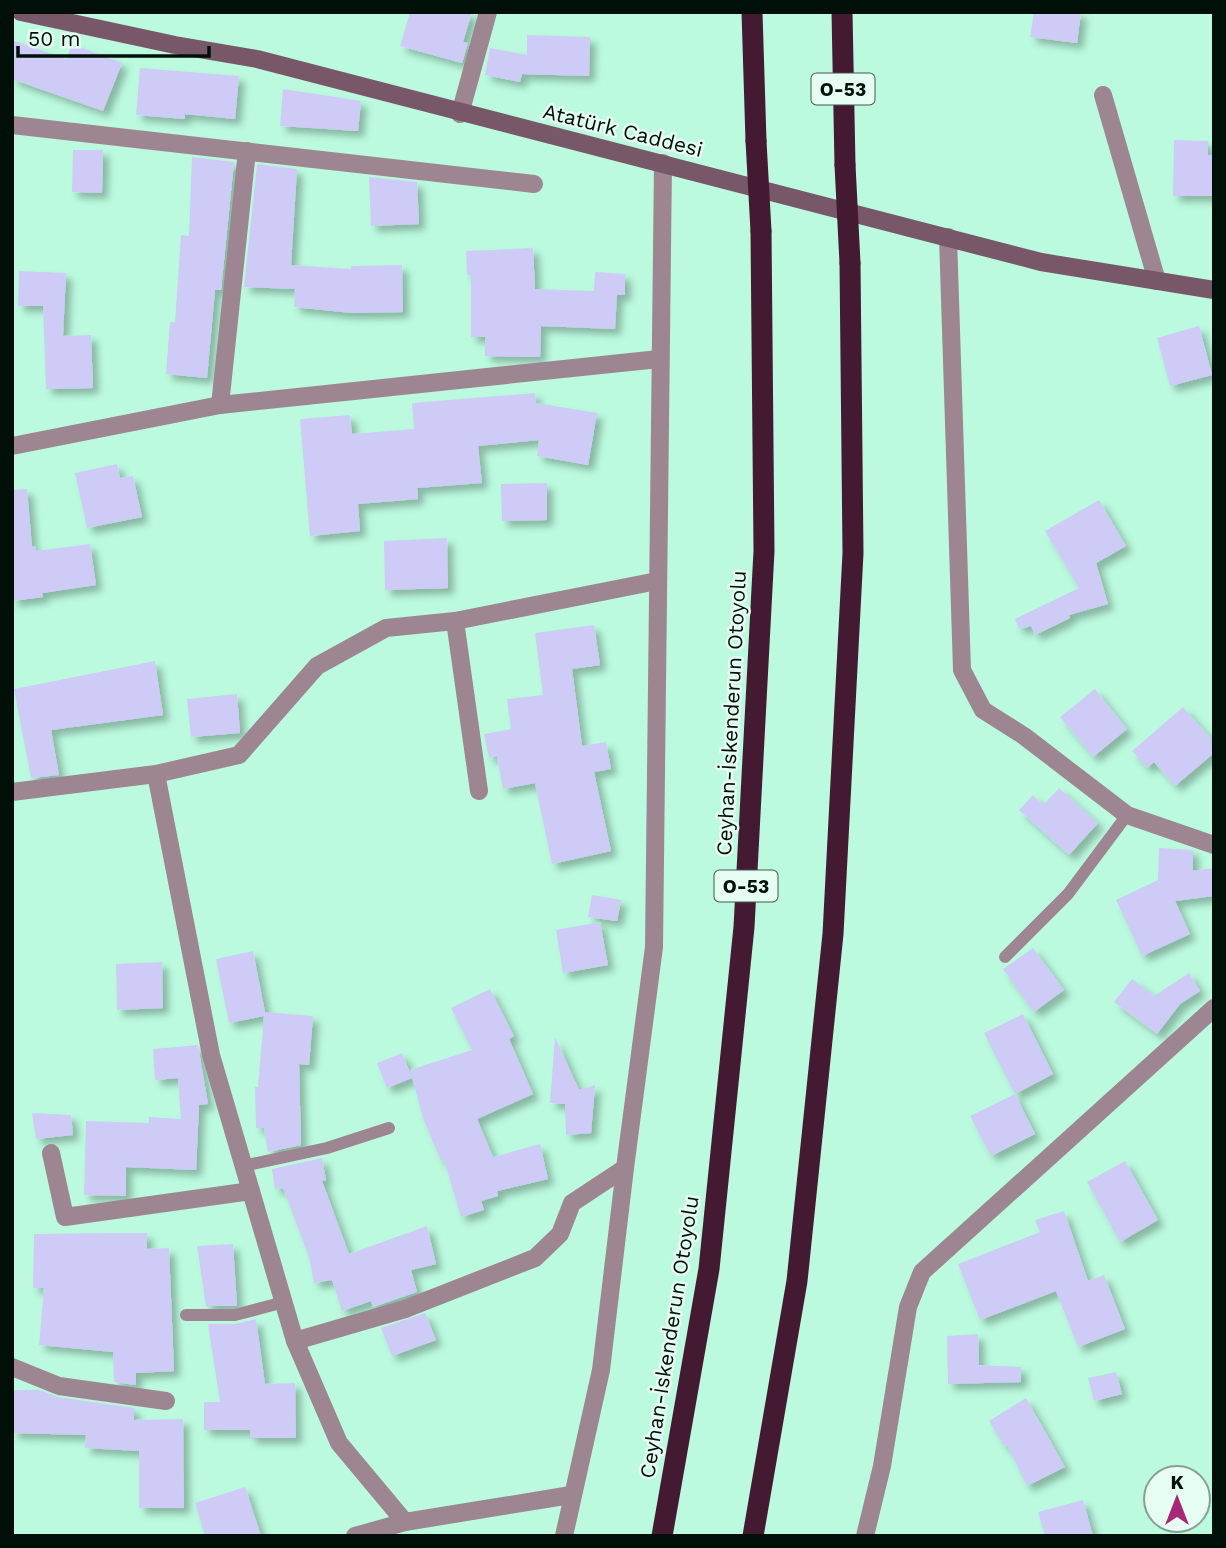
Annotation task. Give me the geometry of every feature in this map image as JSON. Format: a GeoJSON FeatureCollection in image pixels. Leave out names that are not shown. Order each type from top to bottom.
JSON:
{"type":"FeatureCollection","features":[{"type":"Feature","properties":{"kind":"highway","name":"Ceyhan-İskenderun Otoyolu"},"geometry":{"type":"LineString","coordinates":[[662,1536],[709,1269],[744,927],[764,551],[761,231],[752,12]]}},
{"type":"Feature","properties":{"kind":"highway","name":"O-53"},"geometry":{"type":"LineString","coordinates":[[752,1536],[797,1281],[833,934],[853,553],[850,263],[842,12]]}},
{"type":"Feature","properties":{"kind":"street","name":"Atatürk Caddesi"},"geometry":{"type":"LineString","coordinates":[[21,12],[175,45],[257,59],[460,114],[663,163],[1041,262],[1214,290]]}},
{"type":"Feature","properties":{"kind":"street"},"geometry":{"type":"LineString","coordinates":[[460,114],[488,12]]}},
{"type":"Feature","properties":{"kind":"street"},"geometry":{"type":"LineString","coordinates":[[1103,95],[1157,281]]}},
{"type":"Feature","properties":{"kind":"street"},"geometry":{"type":"LineString","coordinates":[[12,125],[534,184]]}},
{"type":"Feature","properties":{"kind":"street"},"geometry":{"type":"LineString","coordinates":[[220,405],[247,151]]}},
{"type":"Feature","properties":{"kind":"street"},"geometry":{"type":"LineString","coordinates":[[564,1536],[601,1370],[654,947],[663,163]]}},
{"type":"Feature","properties":{"kind":"street"},"geometry":{"type":"LineString","coordinates":[[948,237],[962,670],[983,710],[1024,736],[1127,815],[1214,845]]}},
{"type":"Feature","properties":{"kind":"street"},"geometry":{"type":"LineString","coordinates":[[12,446],[220,405],[659,359]]}},
{"type":"Feature","properties":{"kind":"street"},"geometry":{"type":"LineString","coordinates":[[12,792],[156,774],[239,755],[317,666],[386,628],[455,621],[657,581]]}},
{"type":"Feature","properties":{"kind":"street"},"geometry":{"type":"LineString","coordinates":[[455,621],[479,791]]}},
{"type":"Feature","properties":{"kind":"street"},"geometry":{"type":"LineString","coordinates":[[156,774],[211,1055],[295,1341],[339,1443],[405,1522]]}},
{"type":"Feature","properties":{"kind":"street"},"geometry":{"type":"LineString","coordinates":[[865,1536],[882,1466],[908,1307],[922,1272],[1214,1008]]}},
{"type":"Feature","properties":{"kind":"street"},"geometry":{"type":"LineString","coordinates":[[51,1153],[65,1217],[251,1191]]}},
{"type":"Feature","properties":{"kind":"street"},"geometry":{"type":"LineString","coordinates":[[295,1341],[405,1309],[536,1258],[560,1234],[572,1203],[625,1168]]}},
{"type":"Feature","properties":{"kind":"street"},"geometry":{"type":"LineString","coordinates":[[12,1367],[59,1385],[166,1401]]}},
{"type":"Feature","properties":{"kind":"street"},"geometry":{"type":"LineString","coordinates":[[355,1536],[405,1522],[571,1495]]}},
{"type":"Feature","properties":{"kind":"lane"},"geometry":{"type":"LineString","coordinates":[[1005,957],[1068,894],[1127,815]]}},
{"type":"Feature","properties":{"kind":"lane"},"geometry":{"type":"LineString","coordinates":[[243,1166],[327,1148],[388,1128]]}},
{"type":"Feature","properties":{"kind":"lane"},"geometry":{"type":"LineString","coordinates":[[186,1315],[235,1315],[284,1302]]}},
{"type":"Feature","properties":{"kind":"building"},"geometry":{"type":"Polygon","coordinates":[[[410,12],[472,12],[463,42],[468,43],[462,63],[400,46],[410,12]]]}},
{"type":"Feature","properties":{"kind":"building"},"geometry":{"type":"Polygon","coordinates":[[[1034,12],[1081,12],[1077,43],[1030,37],[1034,12]]]}},
{"type":"Feature","properties":{"kind":"building"},"geometry":{"type":"Polygon","coordinates":[[[527,35],[590,37],[589,76],[522,74],[520,82],[485,75],[490,48],[527,55],[527,35]]]}},
{"type":"Feature","properties":{"kind":"building"},"geometry":{"type":"Polygon","coordinates":[[[12,40],[66,59],[72,44],[122,63],[103,111],[12,79],[12,40]]]}},
{"type":"Feature","properties":{"kind":"building"},"geometry":{"type":"Polygon","coordinates":[[[140,68],[239,76],[235,119],[185,114],[185,119],[136,115],[140,68]]]}},
{"type":"Feature","properties":{"kind":"building"},"geometry":{"type":"Polygon","coordinates":[[[283,89],[361,101],[358,131],[280,126],[283,89]]]}},
{"type":"Feature","properties":{"kind":"building"},"geometry":{"type":"Polygon","coordinates":[[[1174,140],[1208,141],[1208,155],[1214,155],[1214,196],[1173,196],[1174,140]]]}},
{"type":"Feature","properties":{"kind":"building"},"geometry":{"type":"Polygon","coordinates":[[[73,150],[103,150],[102,193],[72,192],[73,150]]]}},
{"type":"Feature","properties":{"kind":"building"},"geometry":{"type":"Polygon","coordinates":[[[192,157],[234,162],[221,290],[215,290],[207,378],[166,374],[170,322],[175,322],[181,235],[189,236],[192,157]]]}},
{"type":"Feature","properties":{"kind":"building"},"geometry":{"type":"Polygon","coordinates":[[[257,164],[297,169],[291,265],[351,269],[351,266],[402,265],[403,312],[352,313],[294,307],[295,289],[244,287],[257,164]]]}},
{"type":"Feature","properties":{"kind":"building"},"geometry":{"type":"Polygon","coordinates":[[[369,177],[417,182],[419,224],[371,226],[369,177]]]}},
{"type":"Feature","properties":{"kind":"building"},"geometry":{"type":"Polygon","coordinates":[[[533,248],[535,289],[594,291],[595,272],[625,274],[625,295],[617,295],[615,329],[541,326],[540,357],[485,356],[485,337],[471,337],[471,275],[467,275],[466,251],[533,248]]]}},
{"type":"Feature","properties":{"kind":"building"},"geometry":{"type":"Polygon","coordinates":[[[19,271],[66,273],[63,336],[91,335],[93,388],[46,389],[43,306],[18,306],[19,271]]]}},
{"type":"Feature","properties":{"kind":"building"},"geometry":{"type":"Polygon","coordinates":[[[1199,326],[1212,375],[1170,386],[1157,338],[1199,326]]]}},
{"type":"Feature","properties":{"kind":"building"},"geometry":{"type":"Polygon","coordinates":[[[535,393],[536,403],[597,413],[588,465],[537,456],[539,440],[478,446],[482,483],[417,488],[418,499],[358,504],[360,531],[310,536],[300,419],[350,415],[352,434],[414,429],[412,403],[535,393]]]}},
{"type":"Feature","properties":{"kind":"building"},"geometry":{"type":"Polygon","coordinates":[[[117,464],[120,478],[133,476],[142,517],[87,528],[75,473],[117,464]]]}},
{"type":"Feature","properties":{"kind":"building"},"geometry":{"type":"Polygon","coordinates":[[[547,483],[547,520],[502,521],[501,484],[547,483]]]}},
{"type":"Feature","properties":{"kind":"building"},"geometry":{"type":"Polygon","coordinates":[[[27,489],[32,547],[35,546],[36,551],[90,544],[96,585],[42,593],[43,597],[12,601],[12,490],[27,489]]]}},
{"type":"Feature","properties":{"kind":"building"},"geometry":{"type":"Polygon","coordinates":[[[1099,500],[1126,546],[1096,563],[1108,604],[1069,615],[1070,618],[1035,635],[1031,626],[1019,629],[1015,619],[1079,588],[1045,531],[1099,500]]]}},
{"type":"Feature","properties":{"kind":"building"},"geometry":{"type":"Polygon","coordinates":[[[447,538],[448,588],[385,590],[384,541],[447,538]]]}},
{"type":"Feature","properties":{"kind":"building"},"geometry":{"type":"Polygon","coordinates":[[[594,625],[600,665],[572,669],[582,746],[606,742],[611,769],[594,772],[611,851],[552,864],[535,783],[503,789],[497,756],[489,758],[484,734],[511,729],[507,699],[543,695],[535,633],[594,625]]]}},
{"type":"Feature","properties":{"kind":"building"},"geometry":{"type":"Polygon","coordinates":[[[155,661],[163,715],[51,730],[59,775],[31,778],[14,689],[155,661]]]}},
{"type":"Feature","properties":{"kind":"building"},"geometry":{"type":"Polygon","coordinates":[[[1095,689],[1127,729],[1093,757],[1060,717],[1095,689]]]}},
{"type":"Feature","properties":{"kind":"building"},"geometry":{"type":"Polygon","coordinates":[[[237,694],[240,733],[191,737],[187,699],[237,694]]]}},
{"type":"Feature","properties":{"kind":"building"},"geometry":{"type":"Polygon","coordinates":[[[1183,707],[1214,742],[1214,753],[1175,786],[1154,762],[1147,768],[1132,751],[1183,707]]]}},
{"type":"Feature","properties":{"kind":"building"},"geometry":{"type":"Polygon","coordinates":[[[1059,788],[1098,823],[1069,855],[1019,810],[1033,795],[1043,805],[1059,788]]]}},
{"type":"Feature","properties":{"kind":"building"},"geometry":{"type":"Polygon","coordinates":[[[1159,848],[1193,850],[1193,871],[1214,868],[1214,896],[1175,901],[1190,934],[1142,956],[1116,900],[1158,880],[1159,848]]]}},
{"type":"Feature","properties":{"kind":"building"},"geometry":{"type":"Polygon","coordinates":[[[592,895],[621,900],[617,921],[588,917],[592,895]]]}},
{"type":"Feature","properties":{"kind":"building"},"geometry":{"type":"Polygon","coordinates":[[[600,922],[608,965],[563,973],[556,930],[600,922]]]}},
{"type":"Feature","properties":{"kind":"building"},"geometry":{"type":"Polygon","coordinates":[[[1033,948],[1064,990],[1034,1012],[1003,969],[1033,948]]]}},
{"type":"Feature","properties":{"kind":"building"},"geometry":{"type":"Polygon","coordinates":[[[253,951],[265,1012],[313,1016],[309,1065],[299,1064],[301,1145],[268,1152],[264,1128],[256,1128],[255,1087],[258,1087],[264,1016],[229,1023],[216,959],[253,951]]]}},
{"type":"Feature","properties":{"kind":"building"},"geometry":{"type":"Polygon","coordinates":[[[162,962],[163,1008],[117,1010],[116,964],[162,962]]]}},
{"type":"Feature","properties":{"kind":"building"},"geometry":{"type":"Polygon","coordinates":[[[1189,973],[1200,991],[1180,1004],[1157,1034],[1114,1002],[1132,979],[1154,996],[1189,973]]]}},
{"type":"Feature","properties":{"kind":"building"},"geometry":{"type":"Polygon","coordinates":[[[490,989],[514,1036],[509,1039],[533,1094],[477,1119],[493,1157],[540,1144],[548,1179],[497,1191],[498,1196],[481,1201],[484,1210],[461,1217],[444,1160],[441,1161],[423,1118],[410,1070],[472,1050],[451,1008],[490,989]]]}},
{"type":"Feature","properties":{"kind":"building"},"geometry":{"type":"Polygon","coordinates":[[[1023,1014],[1053,1074],[1015,1094],[984,1033],[1023,1014]]]}},
{"type":"Feature","properties":{"kind":"building"},"geometry":{"type":"Polygon","coordinates":[[[555,1037],[579,1090],[595,1085],[591,1133],[566,1135],[565,1104],[550,1103],[555,1037]]]}},
{"type":"Feature","properties":{"kind":"building"},"geometry":{"type":"Polygon","coordinates":[[[198,1045],[208,1104],[199,1105],[196,1170],[126,1167],[126,1196],[84,1195],[86,1121],[149,1123],[149,1117],[181,1119],[178,1078],[155,1080],[153,1049],[198,1045]]]}},
{"type":"Feature","properties":{"kind":"building"},"geometry":{"type":"Polygon","coordinates":[[[402,1053],[412,1078],[387,1088],[377,1063],[402,1053]]]}},
{"type":"Feature","properties":{"kind":"building"},"geometry":{"type":"Polygon","coordinates":[[[1015,1094],[1035,1134],[991,1156],[970,1116],[1015,1094]]]}},
{"type":"Feature","properties":{"kind":"building"},"geometry":{"type":"Polygon","coordinates":[[[32,1113],[71,1115],[73,1135],[36,1139],[32,1113]]]}},
{"type":"Feature","properties":{"kind":"building"},"geometry":{"type":"Polygon","coordinates":[[[322,1158],[326,1180],[322,1181],[349,1254],[427,1226],[436,1264],[411,1270],[417,1292],[373,1307],[371,1301],[342,1311],[332,1280],[314,1283],[309,1257],[283,1188],[275,1189],[272,1169],[322,1158]]]}},
{"type":"Feature","properties":{"kind":"building"},"geometry":{"type":"Polygon","coordinates":[[[1125,1161],[1158,1220],[1120,1242],[1087,1182],[1125,1161]]]}},
{"type":"Feature","properties":{"kind":"building"},"geometry":{"type":"Polygon","coordinates":[[[1064,1211],[1088,1281],[1104,1275],[1125,1329],[1078,1347],[1056,1291],[980,1320],[958,1264],[1040,1232],[1035,1220],[1064,1211]]]}},
{"type":"Feature","properties":{"kind":"building"},"geometry":{"type":"Polygon","coordinates":[[[147,1233],[147,1249],[169,1248],[174,1371],[136,1373],[136,1385],[114,1382],[113,1352],[39,1345],[44,1288],[33,1288],[34,1234],[147,1233]]]}},
{"type":"Feature","properties":{"kind":"building"},"geometry":{"type":"Polygon","coordinates":[[[233,1244],[237,1306],[206,1306],[197,1246],[233,1244]]]}},
{"type":"Feature","properties":{"kind":"building"},"geometry":{"type":"Polygon","coordinates":[[[425,1313],[436,1340],[392,1356],[381,1328],[425,1313]]]}},
{"type":"Feature","properties":{"kind":"building"},"geometry":{"type":"Polygon","coordinates":[[[256,1319],[265,1384],[295,1383],[296,1438],[250,1438],[250,1430],[204,1430],[204,1402],[220,1402],[208,1324],[235,1324],[256,1319]]]}},
{"type":"Feature","properties":{"kind":"building"},"geometry":{"type":"Polygon","coordinates":[[[978,1334],[979,1365],[1021,1367],[1021,1382],[948,1384],[947,1336],[978,1334]]]}},
{"type":"Feature","properties":{"kind":"building"},"geometry":{"type":"Polygon","coordinates":[[[1116,1372],[1122,1394],[1094,1401],[1088,1378],[1116,1372]]]}},
{"type":"Feature","properties":{"kind":"building"},"geometry":{"type":"Polygon","coordinates":[[[13,1390],[40,1390],[57,1397],[134,1408],[134,1420],[183,1419],[184,1508],[139,1508],[139,1451],[85,1448],[86,1435],[12,1433],[13,1390]]]}},
{"type":"Feature","properties":{"kind":"building"},"geometry":{"type":"Polygon","coordinates":[[[1026,1398],[1065,1467],[1027,1486],[1007,1445],[1005,1447],[989,1421],[1026,1398]]]}},
{"type":"Feature","properties":{"kind":"building"},"geometry":{"type":"Polygon","coordinates":[[[245,1487],[261,1536],[205,1536],[195,1503],[245,1487]]]}},
{"type":"Feature","properties":{"kind":"building"},"geometry":{"type":"Polygon","coordinates":[[[1083,1500],[1093,1536],[1045,1536],[1038,1512],[1083,1500]]]}}]}
